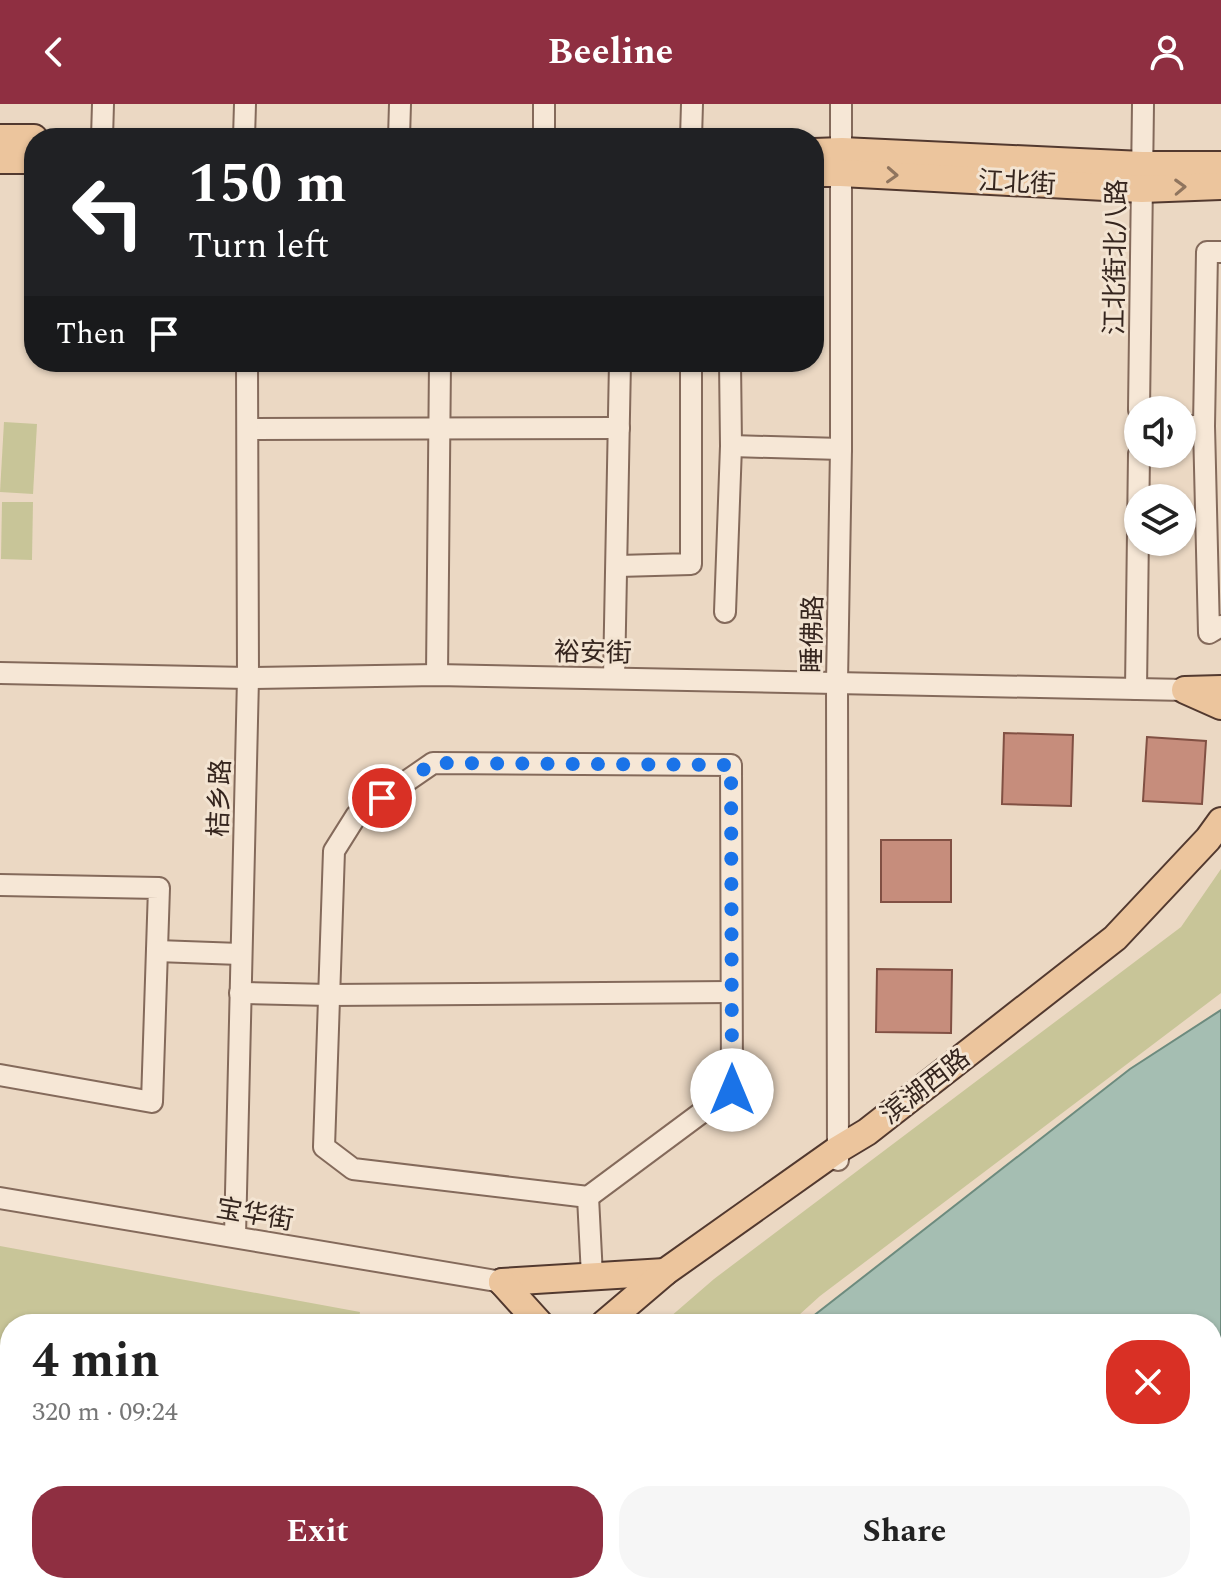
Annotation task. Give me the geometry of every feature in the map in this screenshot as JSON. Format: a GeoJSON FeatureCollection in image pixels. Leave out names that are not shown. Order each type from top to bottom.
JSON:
{"type":"FeatureCollection","features":[{"type":"Feature","properties":{"kind":"main road"},"geometry":{"type":"LineString","coordinates":[[0,138],[24,138]]}},
{"type":"Feature","properties":{"kind":"main road","name":"江北街"},"geometry":{"type":"LineString","coordinates":[[824,156],[842,162],[1142,177],[1221,186]]}},
{"type":"Feature","properties":{"kind":"main road"},"geometry":{"type":"LineString","coordinates":[[0,160],[24,160]]}},
{"type":"Feature","properties":{"kind":"main road","name":"江北街"},"geometry":{"type":"LineString","coordinates":[[824,169],[842,162]]}},
{"type":"Feature","properties":{"kind":"main road","name":"江北街"},"geometry":{"type":"LineString","coordinates":[[1142,177],[1221,165]]}},
{"type":"Feature","properties":{"kind":"main road"},"geometry":{"type":"LineString","coordinates":[[1185,690],[1221,689]]}},
{"type":"Feature","properties":{"kind":"main road"},"geometry":{"type":"LineString","coordinates":[[1185,690],[1221,706]]}},
{"type":"Feature","properties":{"kind":"main road","name":"滨湖西路"},"geometry":{"type":"LineString","coordinates":[[619,1314],[671,1281],[838,1158],[1115,938],[1208,839],[1221,821]]}},
{"type":"Feature","properties":{"kind":"main road","name":"滨湖西路"},"geometry":{"type":"LineString","coordinates":[[629,1314],[665,1272],[838,1158],[873,1140],[1122,946],[1221,840]]}},
{"type":"Feature","properties":{"kind":"main road"},"geometry":{"type":"LineString","coordinates":[[502,1282],[665,1272]]}},
{"type":"Feature","properties":{"kind":"main road"},"geometry":{"type":"LineString","coordinates":[[502,1282],[642,1299]]}},
{"type":"Feature","properties":{"kind":"main road"},"geometry":{"type":"LineString","coordinates":[[502,1282],[520,1314]]}},
{"type":"Feature","properties":{"kind":"main road"},"geometry":{"type":"LineString","coordinates":[[502,1282],[531,1314]]}},
{"type":"Feature","properties":{"kind":"street"},"geometry":{"type":"LineString","coordinates":[[102,128],[103,104]]}},
{"type":"Feature","properties":{"kind":"street"},"geometry":{"type":"LineString","coordinates":[[244,128],[245,104]]}},
{"type":"Feature","properties":{"kind":"street"},"geometry":{"type":"LineString","coordinates":[[399,128],[400,104]]}},
{"type":"Feature","properties":{"kind":"street"},"geometry":{"type":"LineString","coordinates":[[544,104],[544,128]]}},
{"type":"Feature","properties":{"kind":"street"},"geometry":{"type":"LineString","coordinates":[[691,128],[692,104]]}},
{"type":"Feature","properties":{"kind":"street","name":"睡佛路"},"geometry":{"type":"LineString","coordinates":[[838,1158],[841,104]]}},
{"type":"Feature","properties":{"kind":"street","name":"江北街北八路"},"geometry":{"type":"LineString","coordinates":[[1139,396],[1143,104]]}},
{"type":"Feature","properties":{"kind":"street"},"geometry":{"type":"LineString","coordinates":[[1221,252],[1207,252],[1204,426],[1209,633],[1221,626]]}},
{"type":"Feature","properties":{"kind":"street","name":"桔乡路"},"geometry":{"type":"LineString","coordinates":[[235,1236],[248,678],[247,372]]}},
{"type":"Feature","properties":{"kind":"street"},"geometry":{"type":"LineString","coordinates":[[437,675],[440,372]]}},
{"type":"Feature","properties":{"kind":"street"},"geometry":{"type":"LineString","coordinates":[[614,678],[620,372]]}},
{"type":"Feature","properties":{"kind":"street"},"geometry":{"type":"LineString","coordinates":[[618,566],[691,564],[691,372]]}},
{"type":"Feature","properties":{"kind":"street"},"geometry":{"type":"LineString","coordinates":[[725,612],[731,446],[730,372]]}},
{"type":"Feature","properties":{"kind":"street"},"geometry":{"type":"LineString","coordinates":[[1196,426],[1204,426]]}},
{"type":"Feature","properties":{"kind":"street"},"geometry":{"type":"LineString","coordinates":[[248,429],[619,428]]}},
{"type":"Feature","properties":{"kind":"street"},"geometry":{"type":"LineString","coordinates":[[731,446],[841,449]]}},
{"type":"Feature","properties":{"kind":"street"},"geometry":{"type":"LineString","coordinates":[[1136,689],[1139,468]]}},
{"type":"Feature","properties":{"kind":"street","name":"裕安街"},"geometry":{"type":"LineString","coordinates":[[0,673],[248,678],[437,675],[1185,690]]}},
{"type":"Feature","properties":{"kind":"street"},"geometry":{"type":"LineString","coordinates":[[433,763],[731,765],[732,1090],[588,1197],[353,1169],[324,1147],[329,995],[334,851],[356,816],[433,763]]}},
{"type":"Feature","properties":{"kind":"street"},"geometry":{"type":"LineString","coordinates":[[0,885],[159,888],[152,1102],[0,1075]]}},
{"type":"Feature","properties":{"kind":"street"},"geometry":{"type":"LineString","coordinates":[[157,951],[240,954]]}},
{"type":"Feature","properties":{"kind":"street"},"geometry":{"type":"LineString","coordinates":[[240,993],[731,992]]}},
{"type":"Feature","properties":{"kind":"street"},"geometry":{"type":"LineString","coordinates":[[588,1197],[592,1276]]}},
{"type":"Feature","properties":{"kind":"street","name":"宝华街"},"geometry":{"type":"LineString","coordinates":[[0,1198],[502,1282]]}},
{"type":"Feature","properties":{"kind":"shaded area"},"geometry":{"type":"Polygon","coordinates":[[[4,422],[37,424],[33,494],[0,492],[4,422]]]}},
{"type":"Feature","properties":{"kind":"shaded area"},"geometry":{"type":"Polygon","coordinates":[[[2,502],[33,502],[32,560],[1,559],[2,502]]]}},
{"type":"Feature","properties":{"kind":"shaded area"},"geometry":{"type":"Polygon","coordinates":[[[1221,869],[1221,993],[800,1314],[674,1314],[714,1279],[1181,927],[1221,869]]]}},
{"type":"Feature","properties":{"kind":"shaded area"},"geometry":{"type":"Polygon","coordinates":[[[1221,1010],[1221,1314],[816,1314],[1130,1069],[1221,1010]]]}},
{"type":"Feature","properties":{"kind":"shaded area"},"geometry":{"type":"Polygon","coordinates":[[[0,1246],[360,1312],[360,1314],[0,1314],[0,1246]]]}},
{"type":"Feature","properties":{"kind":"building"},"geometry":{"type":"Polygon","coordinates":[[[1004,733],[1073,735],[1071,806],[1002,804],[1004,733]]]}},
{"type":"Feature","properties":{"kind":"building"},"geometry":{"type":"Polygon","coordinates":[[[1147,737],[1206,741],[1202,804],[1143,801],[1147,737]]]}},
{"type":"Feature","properties":{"kind":"building"},"geometry":{"type":"Polygon","coordinates":[[[881,840],[951,840],[951,902],[881,902],[881,840]]]}},
{"type":"Feature","properties":{"kind":"building"},"geometry":{"type":"Polygon","coordinates":[[[877,969],[952,970],[951,1033],[876,1032],[877,969]]]}},
{"type":"Feature","properties":{"kind":"route"},"geometry":{"type":"LineString","coordinates":[[382,798],[433,763],[731,765],[732,1090]]}}]}
